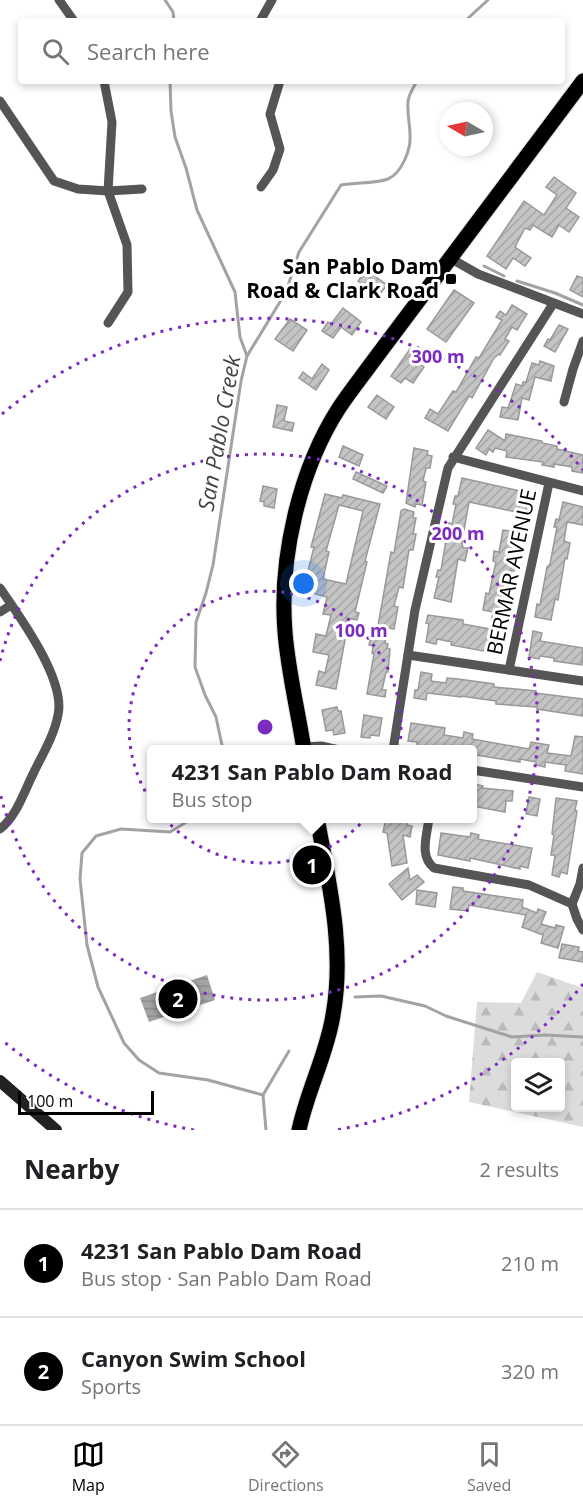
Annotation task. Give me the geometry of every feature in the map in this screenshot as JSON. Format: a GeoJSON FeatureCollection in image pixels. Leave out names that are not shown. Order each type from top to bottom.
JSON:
{"type":"FeatureCollection","features":[{"type":"Feature","properties":{"kind":"main road"},"geometry":{"type":"LineString","coordinates":[[303,745],[287,651],[286,563],[298,503],[323,438],[338,409],[583,81]]}},
{"type":"Feature","properties":{"kind":"main road"},"geometry":{"type":"LineString","coordinates":[[299,1130],[333,1017],[337,989],[336,926],[318,823]]}},
{"type":"Feature","properties":{"kind":"main road"},"geometry":{"type":"LineString","coordinates":[[0,1081],[56,1130]]}},
{"type":"Feature","properties":{"kind":"street"},"geometry":{"type":"LineString","coordinates":[[59,0],[72,18]]}},
{"type":"Feature","properties":{"kind":"street"},"geometry":{"type":"LineString","coordinates":[[262,18],[272,0]]}},
{"type":"Feature","properties":{"kind":"street"},"geometry":{"type":"LineString","coordinates":[[105,84],[112,122],[108,191],[127,245],[128,292],[108,323]]}},
{"type":"Feature","properties":{"kind":"street"},"geometry":{"type":"LineString","coordinates":[[261,188],[273,170],[280,149],[270,114],[279,84]]}},
{"type":"Feature","properties":{"kind":"street"},"geometry":{"type":"LineString","coordinates":[[0,101],[54,181],[78,189],[108,191],[142,189]]}},
{"type":"Feature","properties":{"kind":"street"},"geometry":{"type":"LineString","coordinates":[[450,258],[478,274],[583,314]]}},
{"type":"Feature","properties":{"kind":"street"},"geometry":{"type":"LineString","coordinates":[[394,745],[425,565],[448,468],[553,304]]}},
{"type":"Feature","properties":{"kind":"street"},"geometry":{"type":"LineString","coordinates":[[564,402],[583,341]]}},
{"type":"Feature","properties":{"kind":"street"},"geometry":{"type":"LineString","coordinates":[[453,457],[583,490]]}},
{"type":"Feature","properties":{"kind":"street","name":"BERMAR AVENUE"},"geometry":{"type":"LineString","coordinates":[[509,670],[549,483]]}},
{"type":"Feature","properties":{"kind":"street"},"geometry":{"type":"LineString","coordinates":[[0,588],[46,663],[59,696],[58,714],[52,734],[14,813],[0,829]]}},
{"type":"Feature","properties":{"kind":"street"},"geometry":{"type":"LineString","coordinates":[[0,612],[12,605]]}},
{"type":"Feature","properties":{"kind":"street"},"geometry":{"type":"LineString","coordinates":[[408,655],[583,681]]}},
{"type":"Feature","properties":{"kind":"street"},"geometry":{"type":"LineString","coordinates":[[477,771],[583,787]]}},
{"type":"Feature","properties":{"kind":"street"},"geometry":{"type":"LineString","coordinates":[[428,823],[424,854],[428,863],[434,868],[529,885],[572,904]]}},
{"type":"Feature","properties":{"kind":"street"},"geometry":{"type":"LineString","coordinates":[[583,868],[580,884],[572,904],[583,930]]}},
{"type":"Feature","properties":{"kind":"green space"},"geometry":{"type":"Polygon","coordinates":[[[537,972],[583,988],[583,1127],[515,1112],[565,1112],[565,1058],[511,1058],[511,1111],[469,1102],[477,1002],[521,1003],[537,972]]]}},
{"type":"Feature","properties":{"kind":"shaded area"},"geometry":{"type":"Polygon","coordinates":[[[207,975],[215,1000],[149,1022],[140,998],[207,975]]]}},
{"type":"Feature","properties":{"kind":"building"},"geometry":{"type":"Polygon","coordinates":[[[554,177],[576,193],[566,208],[579,217],[569,232],[559,225],[552,237],[533,225],[530,230],[525,228],[515,247],[531,258],[525,266],[513,258],[506,269],[487,256],[524,201],[544,215],[557,195],[546,187],[554,177]]]}},
{"type":"Feature","properties":{"kind":"building"},"geometry":{"type":"Polygon","coordinates":[[[366,270],[387,285],[379,295],[358,281],[366,270]]]}},
{"type":"Feature","properties":{"kind":"building"},"geometry":{"type":"Polygon","coordinates":[[[577,276],[583,278],[583,297],[570,290],[577,276]]]}},
{"type":"Feature","properties":{"kind":"building"},"geometry":{"type":"Polygon","coordinates":[[[454,290],[474,303],[446,342],[427,329],[454,290]]]}},
{"type":"Feature","properties":{"kind":"building"},"geometry":{"type":"Polygon","coordinates":[[[512,305],[527,314],[517,330],[512,327],[505,339],[509,341],[500,355],[494,358],[472,398],[469,396],[448,431],[425,418],[430,409],[438,414],[453,391],[456,392],[476,357],[479,358],[502,320],[496,317],[500,311],[506,315],[512,305]]]}},
{"type":"Feature","properties":{"kind":"building"},"geometry":{"type":"Polygon","coordinates":[[[343,308],[361,322],[352,335],[341,327],[333,338],[322,331],[328,322],[331,324],[343,308]]]}},
{"type":"Feature","properties":{"kind":"building"},"geometry":{"type":"Polygon","coordinates":[[[290,319],[307,330],[293,351],[275,339],[290,319]]]}},
{"type":"Feature","properties":{"kind":"building"},"geometry":{"type":"Polygon","coordinates":[[[559,325],[568,329],[555,352],[544,346],[559,325]]]}},
{"type":"Feature","properties":{"kind":"building"},"geometry":{"type":"Polygon","coordinates":[[[410,349],[421,357],[417,362],[424,367],[413,383],[405,378],[401,383],[391,376],[410,349]]]}},
{"type":"Feature","properties":{"kind":"building"},"geometry":{"type":"Polygon","coordinates":[[[540,361],[554,366],[551,381],[535,377],[529,400],[522,398],[518,420],[500,417],[502,407],[508,408],[516,384],[522,386],[523,382],[526,382],[532,363],[539,365],[540,361]]]}},
{"type":"Feature","properties":{"kind":"building"},"geometry":{"type":"Polygon","coordinates":[[[322,364],[329,370],[316,390],[299,378],[303,372],[312,379],[322,364]]]}},
{"type":"Feature","properties":{"kind":"building"},"geometry":{"type":"Polygon","coordinates":[[[377,395],[394,407],[386,419],[368,407],[377,395]]]}},
{"type":"Feature","properties":{"kind":"building"},"geometry":{"type":"Polygon","coordinates":[[[277,405],[287,407],[284,421],[294,423],[292,431],[273,427],[277,405]]]}},
{"type":"Feature","properties":{"kind":"building"},"geometry":{"type":"Polygon","coordinates":[[[488,430],[505,441],[506,434],[542,441],[542,443],[557,446],[557,449],[583,455],[583,473],[572,471],[572,467],[554,464],[554,467],[542,465],[543,462],[506,457],[507,451],[495,448],[493,452],[489,449],[486,455],[476,448],[488,430]]]}},
{"type":"Feature","properties":{"kind":"building"},"geometry":{"type":"Polygon","coordinates":[[[343,446],[363,455],[359,466],[339,457],[343,446]]]}},
{"type":"Feature","properties":{"kind":"building"},"geometry":{"type":"Polygon","coordinates":[[[414,448],[428,451],[427,455],[432,456],[430,468],[426,468],[423,481],[426,482],[422,505],[416,504],[415,507],[406,503],[414,448]]]}},
{"type":"Feature","properties":{"kind":"building"},"geometry":{"type":"Polygon","coordinates":[[[356,472],[387,486],[383,493],[353,479],[356,472]]]}},
{"type":"Feature","properties":{"kind":"building"},"geometry":{"type":"Polygon","coordinates":[[[462,478],[529,493],[526,512],[528,512],[526,520],[515,518],[516,512],[469,502],[462,542],[463,548],[468,548],[465,561],[458,559],[451,602],[434,598],[439,577],[436,577],[438,570],[441,570],[449,523],[452,524],[456,504],[453,504],[455,496],[458,496],[462,478]]]}},
{"type":"Feature","properties":{"kind":"building"},"geometry":{"type":"Polygon","coordinates":[[[263,486],[277,489],[274,508],[264,506],[264,502],[260,501],[263,486]]]}},
{"type":"Feature","properties":{"kind":"building"},"geometry":{"type":"Polygon","coordinates":[[[325,494],[342,498],[343,495],[380,504],[365,561],[367,562],[355,612],[359,613],[357,620],[347,618],[336,689],[316,685],[319,671],[325,673],[329,655],[313,652],[316,634],[326,636],[331,615],[323,614],[327,597],[308,592],[312,576],[307,575],[314,547],[311,547],[325,494]],[[339,505],[326,551],[329,552],[323,579],[346,584],[363,511],[339,505]]]}},
{"type":"Feature","properties":{"kind":"building"},"geometry":{"type":"Polygon","coordinates":[[[563,502],[583,507],[583,525],[567,522],[564,541],[570,543],[567,559],[565,558],[558,600],[555,599],[551,620],[535,617],[537,604],[540,605],[547,567],[550,564],[557,527],[554,527],[556,519],[559,520],[563,502]]]}},
{"type":"Feature","properties":{"kind":"building"},"geometry":{"type":"Polygon","coordinates":[[[404,509],[414,512],[413,518],[416,518],[413,534],[416,534],[413,550],[409,550],[403,588],[399,587],[394,606],[398,607],[394,629],[388,628],[385,643],[390,649],[388,672],[386,672],[382,690],[386,690],[385,697],[367,694],[374,654],[372,653],[373,646],[369,645],[371,636],[376,637],[391,552],[394,553],[401,511],[404,509]]]}},
{"type":"Feature","properties":{"kind":"building"},"geometry":{"type":"Polygon","coordinates":[[[503,530],[517,532],[510,558],[516,560],[507,587],[503,587],[500,601],[506,602],[494,653],[451,645],[452,642],[437,639],[436,644],[426,642],[428,615],[463,620],[463,624],[490,629],[493,612],[483,610],[496,562],[493,561],[494,551],[499,552],[503,530]]]}},
{"type":"Feature","properties":{"kind":"building"},"geometry":{"type":"Polygon","coordinates":[[[533,631],[542,633],[540,641],[583,648],[582,665],[554,661],[554,658],[529,657],[533,631]]]}},
{"type":"Feature","properties":{"kind":"building"},"geometry":{"type":"Polygon","coordinates":[[[421,672],[432,674],[431,681],[446,683],[447,678],[458,679],[494,684],[494,687],[583,699],[583,716],[537,709],[537,707],[496,704],[496,701],[461,696],[427,693],[426,700],[414,698],[421,672]]]}},
{"type":"Feature","properties":{"kind":"building"},"geometry":{"type":"Polygon","coordinates":[[[337,707],[338,711],[341,711],[345,733],[334,735],[333,730],[326,731],[322,710],[337,707]]]}},
{"type":"Feature","properties":{"kind":"building"},"geometry":{"type":"Polygon","coordinates":[[[364,715],[382,718],[379,736],[361,737],[364,715]]]}},
{"type":"Feature","properties":{"kind":"building"},"geometry":{"type":"Polygon","coordinates":[[[411,723],[445,728],[444,735],[463,738],[464,732],[473,734],[472,739],[529,749],[531,742],[549,745],[547,753],[571,756],[575,736],[583,737],[583,774],[565,771],[566,765],[545,762],[545,767],[536,765],[536,762],[520,759],[520,762],[477,755],[477,745],[417,745],[417,742],[408,741],[411,723]]]}},
{"type":"Feature","properties":{"kind":"building"},"geometry":{"type":"Polygon","coordinates":[[[477,785],[483,786],[482,788],[513,791],[512,801],[506,801],[505,812],[477,807],[477,785]]]}},
{"type":"Feature","properties":{"kind":"building"},"geometry":{"type":"Polygon","coordinates":[[[529,797],[540,799],[537,816],[526,814],[529,797]]]}},
{"type":"Feature","properties":{"kind":"building"},"geometry":{"type":"Polygon","coordinates":[[[556,798],[577,801],[567,874],[561,872],[559,877],[552,875],[555,855],[551,855],[556,798]]]}},
{"type":"Feature","properties":{"kind":"building"},"geometry":{"type":"Polygon","coordinates":[[[385,823],[408,823],[407,825],[412,826],[410,837],[403,835],[407,863],[392,866],[387,833],[383,832],[385,823]]]}},
{"type":"Feature","properties":{"kind":"building"},"geometry":{"type":"Polygon","coordinates":[[[441,833],[470,837],[471,833],[479,835],[478,839],[532,848],[528,868],[520,866],[520,869],[470,858],[470,861],[438,855],[441,833]]]}},
{"type":"Feature","properties":{"kind":"building"},"geometry":{"type":"Polygon","coordinates":[[[408,868],[410,880],[417,875],[424,882],[402,900],[389,884],[408,868]]]}},
{"type":"Feature","properties":{"kind":"building"},"geometry":{"type":"Polygon","coordinates":[[[453,887],[463,888],[463,891],[523,900],[522,907],[537,913],[538,909],[546,912],[541,924],[555,928],[556,925],[564,927],[558,948],[541,943],[543,935],[522,927],[526,915],[469,905],[468,911],[450,909],[453,887]]]}},
{"type":"Feature","properties":{"kind":"building"},"geometry":{"type":"Polygon","coordinates":[[[417,890],[437,893],[435,907],[416,904],[417,890]]]}},
{"type":"Feature","properties":{"kind":"building"},"geometry":{"type":"Polygon","coordinates":[[[562,944],[579,947],[578,951],[583,952],[583,962],[559,958],[562,944]]]}},
{"type":"Feature","properties":{"kind":"waterway"},"geometry":{"type":"LineString","coordinates":[[165,0],[173,12],[174,18]]}},
{"type":"Feature","properties":{"kind":"waterway","name":"San Pablo Creek"},"geometry":{"type":"LineString","coordinates":[[468,18],[488,0]]}},
{"type":"Feature","properties":{"kind":"waterway"},"geometry":{"type":"LineString","coordinates":[[170,84],[175,137],[197,210],[235,292],[240,337],[247,356]]}},
{"type":"Feature","properties":{"kind":"waterway","name":"San Pablo Creek"},"geometry":{"type":"LineString","coordinates":[[222,745],[216,717],[195,667],[196,622],[213,565],[241,381],[247,356],[286,292],[299,252],[341,185],[388,179],[401,166],[410,141],[408,99],[415,84]]}},
{"type":"Feature","properties":{"kind":"waterway"},"geometry":{"type":"LineString","coordinates":[[484,266],[504,276]]}},
{"type":"Feature","properties":{"kind":"waterway"},"geometry":{"type":"LineString","coordinates":[[517,281],[583,305]]}},
{"type":"Feature","properties":{"kind":"waterway","name":"San Pablo Creek"},"geometry":{"type":"LineString","coordinates":[[185,823],[170,832],[121,829],[96,836],[82,853],[80,879],[87,945],[98,987],[124,1043],[139,1060],[159,1073],[208,1080],[263,1095],[266,1130]]}},
{"type":"Feature","properties":{"kind":"waterway"},"geometry":{"type":"LineString","coordinates":[[355,997],[381,996],[425,1006],[446,1016],[512,1037],[545,1035],[583,1037]]}},
{"type":"Feature","properties":{"kind":"waterway"},"geometry":{"type":"LineString","coordinates":[[263,1095],[289,1051]]}},
{"type":"Feature","properties":{"kind":"place","name":"San Pablo Dam Road & Clark Road"},"geometry":{"type":"Point","coordinates":[451,279]}},
{"type":"Feature","properties":{"kind":"place","name":"4231 San Pablo Dam Road"},"geometry":{"type":"Point","coordinates":[312,865]}},
{"type":"Feature","properties":{"kind":"place","name":"Canyon Swim School"},"geometry":{"type":"Point","coordinates":[178,999]}}]}
